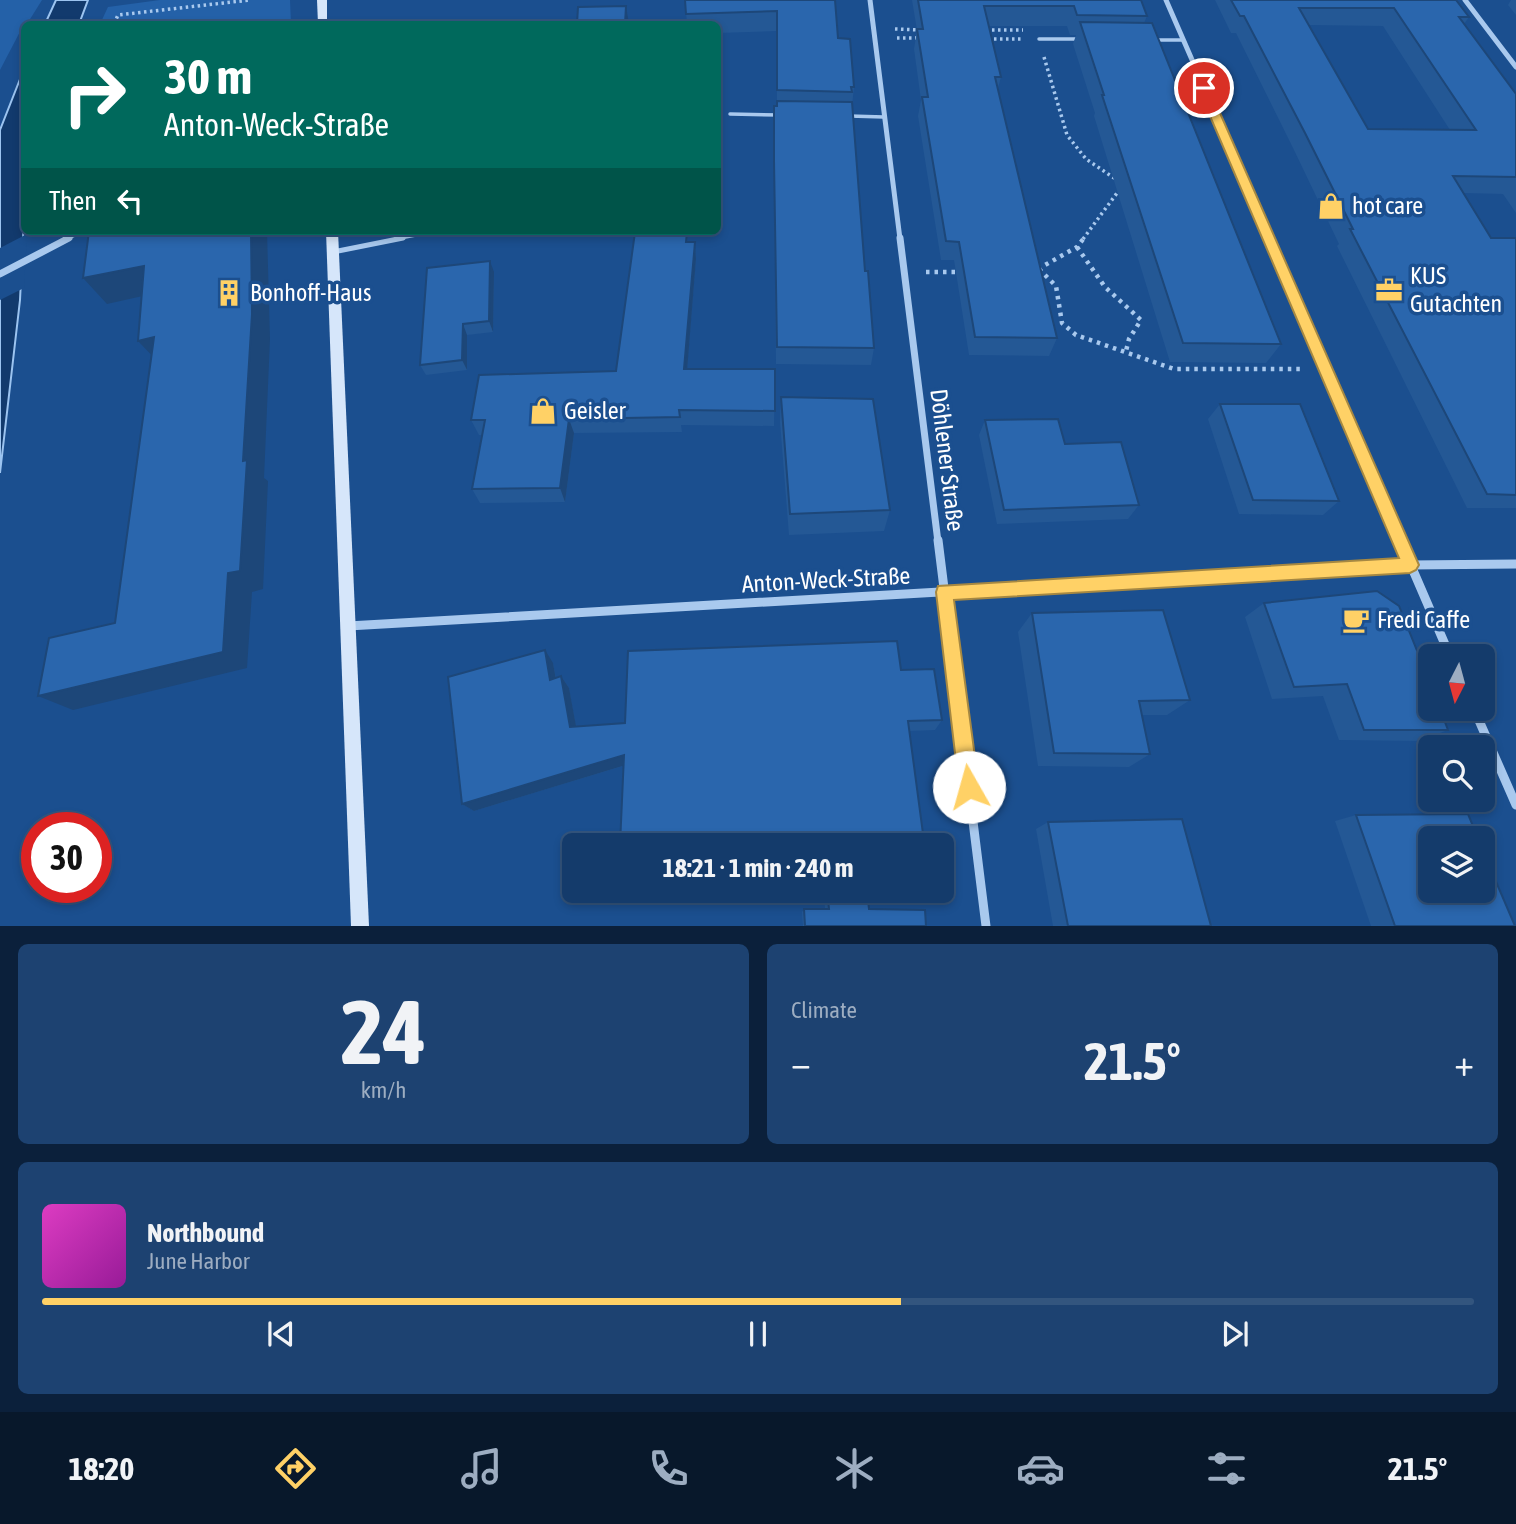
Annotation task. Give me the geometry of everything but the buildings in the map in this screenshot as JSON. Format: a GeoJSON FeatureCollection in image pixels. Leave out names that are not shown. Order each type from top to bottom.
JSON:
{"type":"FeatureCollection","features":[{"type":"Feature","properties":{"kind":"main road"},"geometry":{"type":"LineString","coordinates":[[323,0],[323,21]]}},
{"type":"Feature","properties":{"kind":"main road"},"geometry":{"type":"LineString","coordinates":[[332,235],[360,926]]}},
{"type":"Feature","properties":{"kind":"street","name":"Döhlener Straße"},"geometry":{"type":"LineString","coordinates":[[870,0],[986,926]]}},
{"type":"Feature","properties":{"kind":"street"},"geometry":{"type":"LineString","coordinates":[[1166,0],[1445,644]]}},
{"type":"Feature","properties":{"kind":"street"},"geometry":{"type":"LineString","coordinates":[[1465,0],[1516,67]]}},
{"type":"Feature","properties":{"kind":"street"},"geometry":{"type":"LineString","coordinates":[[0,274],[73,235]]}},
{"type":"Feature","properties":{"kind":"street","name":"Anton-Weck-Straße"},"geometry":{"type":"LineString","coordinates":[[348,626],[1410,565],[1516,564]]}},
{"type":"Feature","properties":{"kind":"street"},"geometry":{"type":"LineString","coordinates":[[1479,721],[1516,805]]}},
{"type":"Feature","properties":{"kind":"lane"},"geometry":{"type":"LineString","coordinates":[[1039,39],[1091,40]]}},
{"type":"Feature","properties":{"kind":"lane"},"geometry":{"type":"LineString","coordinates":[[1144,40],[1183,40]]}},
{"type":"Feature","properties":{"kind":"lane"},"geometry":{"type":"LineString","coordinates":[[730,114],[782,115]]}},
{"type":"Feature","properties":{"kind":"lane"},"geometry":{"type":"LineString","coordinates":[[846,116],[884,117]]}},
{"type":"Feature","properties":{"kind":"lane"},"geometry":{"type":"LineString","coordinates":[[333,252],[416,235]]}},
{"type":"Feature","properties":{"kind":"path"},"geometry":{"type":"LineString","coordinates":[[115,21],[118,15],[250,0]]}},
{"type":"Feature","properties":{"kind":"path"},"geometry":{"type":"LineString","coordinates":[[874,37],[923,38]]}},
{"type":"Feature","properties":{"kind":"path"},"geometry":{"type":"LineString","coordinates":[[988,38],[1039,39],[1067,135],[1086,159],[1123,185],[1077,247],[1038,268],[1024,269]]}},
{"type":"Feature","properties":{"kind":"path"},"geometry":{"type":"LineString","coordinates":[[1077,247],[1105,287],[1141,320],[1129,339],[1126,351]]}},
{"type":"Feature","properties":{"kind":"path"},"geometry":{"type":"LineString","coordinates":[[1038,268],[1056,286],[1062,323],[1076,335],[1174,369],[1325,369]]}},
{"type":"Feature","properties":{"kind":"path"},"geometry":{"type":"LineString","coordinates":[[904,272],[969,271]]}},
{"type":"Feature","properties":{"kind":"shaded area"},"geometry":{"type":"Polygon","coordinates":[[[0,0],[42,0],[29,21],[21,21],[21,30],[0,70],[0,0]]]}},
{"type":"Feature","properties":{"kind":"shaded area"},"geometry":{"type":"Polygon","coordinates":[[[56,0],[88,0],[80,21],[46,21],[56,0]]]}},
{"type":"Feature","properties":{"kind":"shaded area"},"geometry":{"type":"Polygon","coordinates":[[[160,0],[290,0],[291,21],[101,21],[108,7],[160,0]]]}},
{"type":"Feature","properties":{"kind":"shaded area"},"geometry":{"type":"Polygon","coordinates":[[[21,77],[21,235],[23,235],[20,300],[0,473],[0,130],[21,77]]]}},
{"type":"Feature","properties":{"kind":"pier"},"geometry":{"type":"Polygon","coordinates":[[[27,235],[24,288],[0,300],[0,248],[27,235]]]}},
{"type":"Feature","properties":{"kind":"place","name":"hot care"},"geometry":{"type":"Point","coordinates":[1331,206]}},
{"type":"Feature","properties":{"kind":"place","name":"KUS Gutachten"},"geometry":{"type":"Point","coordinates":[1389,290]}},
{"type":"Feature","properties":{"kind":"place","name":"Bonhoff-Haus"},"geometry":{"type":"Point","coordinates":[229,293]}},
{"type":"Feature","properties":{"kind":"place","name":"Geisler"},"geometry":{"type":"Point","coordinates":[543,411]}},
{"type":"Feature","properties":{"kind":"place","name":"Fredi Caffe"},"geometry":{"type":"Point","coordinates":[1356,620]}},
{"type":"Feature","properties":{"kind":"route"},"geometry":{"type":"LineString","coordinates":[[969,787],[944,592],[1410,565],[1204,88]]}}]}
